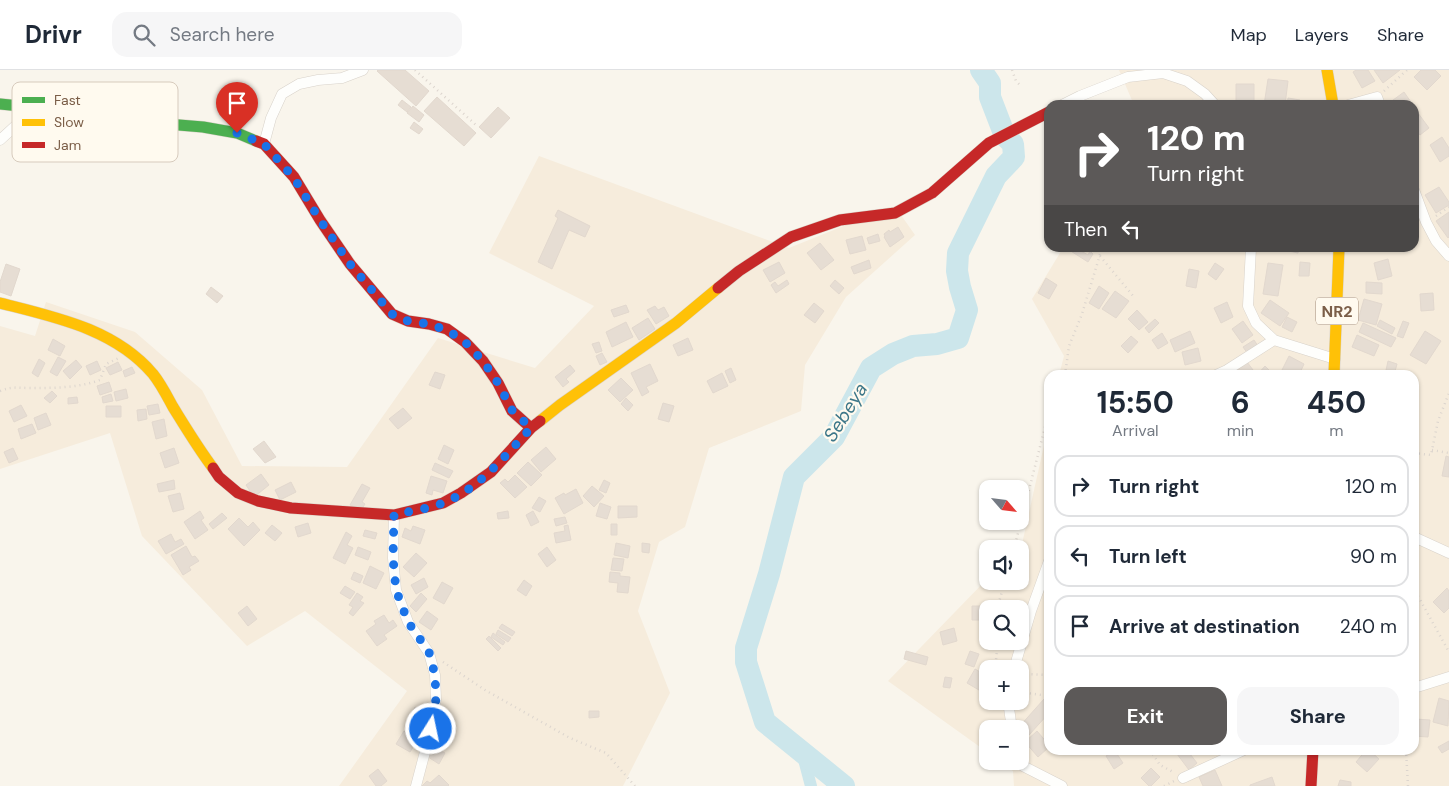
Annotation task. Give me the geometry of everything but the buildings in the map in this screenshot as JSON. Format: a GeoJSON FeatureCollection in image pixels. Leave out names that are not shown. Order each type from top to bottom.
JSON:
{"type":"FeatureCollection","features":[{"type":"Feature","properties":{"kind":"main road"},"geometry":{"type":"LineString","coordinates":[[1327,70],[1332,100]]}},
{"type":"Feature","properties":{"kind":"main road"},"geometry":{"type":"LineString","coordinates":[[0,303],[66,320],[111,339],[132,353],[154,375],[197,446],[219,477],[238,492],[258,501],[291,508],[394,515],[443,503],[491,472],[531,428],[560,404],[676,323],[739,271],[791,237],[840,220],[895,212],[932,193],[989,143],[1044,114]]}},
{"type":"Feature","properties":{"kind":"main road"},"geometry":{"type":"LineString","coordinates":[[178,125],[237,133],[264,144],[294,178],[350,264],[392,314],[408,321],[428,324],[447,330],[465,342],[483,361],[498,383],[512,410],[531,428]]}},
{"type":"Feature","properties":{"kind":"main road","name":"NR2"},"geometry":{"type":"LineString","coordinates":[[1334,370],[1340,252]]}},
{"type":"Feature","properties":{"kind":"main road"},"geometry":{"type":"LineString","coordinates":[[1311,786],[1313,755]]}},
{"type":"Feature","properties":{"kind":"street"},"geometry":{"type":"LineString","coordinates":[[264,144],[271,118],[282,94],[299,84],[342,78],[362,70]]}},
{"type":"Feature","properties":{"kind":"street"},"geometry":{"type":"LineString","coordinates":[[1072,100],[1128,77],[1163,73],[1187,82],[1210,100]]}},
{"type":"Feature","properties":{"kind":"street"},"geometry":{"type":"LineString","coordinates":[[0,140],[12,129]]}},
{"type":"Feature","properties":{"kind":"street"},"geometry":{"type":"LineString","coordinates":[[1419,203],[1436,241],[1449,256]]}},
{"type":"Feature","properties":{"kind":"street"},"geometry":{"type":"LineString","coordinates":[[1251,252],[1248,306],[1256,323],[1274,340],[1335,359]]}},
{"type":"Feature","properties":{"kind":"street"},"geometry":{"type":"LineString","coordinates":[[1227,370],[1274,340]]}},
{"type":"Feature","properties":{"kind":"street"},"geometry":{"type":"LineString","coordinates":[[394,515],[393,558],[396,590],[408,622],[429,652],[435,675],[436,699],[431,729],[416,786]]}},
{"type":"Feature","properties":{"kind":"street"},"geometry":{"type":"LineString","coordinates":[[1419,539],[1449,553]]}},
{"type":"Feature","properties":{"kind":"street"},"geometry":{"type":"LineString","coordinates":[[1017,660],[1044,575]]}},
{"type":"Feature","properties":{"kind":"street"},"geometry":{"type":"LineString","coordinates":[[1419,687],[1449,678]]}},
{"type":"Feature","properties":{"kind":"street"},"geometry":{"type":"LineString","coordinates":[[1183,778],[1233,755]]}},
{"type":"Feature","properties":{"kind":"street"},"geometry":{"type":"LineString","coordinates":[[1029,769],[1062,786]]}},
{"type":"Feature","properties":{"kind":"path"},"geometry":{"type":"LineString","coordinates":[[414,70],[476,125]]}},
{"type":"Feature","properties":{"kind":"path"},"geometry":{"type":"LineString","coordinates":[[1012,70],[1020,85]]}},
{"type":"Feature","properties":{"kind":"path"},"geometry":{"type":"LineString","coordinates":[[1380,100],[1408,70]]}},
{"type":"Feature","properties":{"kind":"path"},"geometry":{"type":"LineString","coordinates":[[1426,222],[1449,207]]}},
{"type":"Feature","properties":{"kind":"path"},"geometry":{"type":"LineString","coordinates":[[1066,370],[1069,346],[1082,314],[1101,252]]}},
{"type":"Feature","properties":{"kind":"path"},"geometry":{"type":"LineString","coordinates":[[1100,256],[1134,297]]}},
{"type":"Feature","properties":{"kind":"path"},"geometry":{"type":"LineString","coordinates":[[0,391],[9,387],[40,388],[86,385],[100,380],[106,364],[132,353]]}},
{"type":"Feature","properties":{"kind":"path"},"geometry":{"type":"LineString","coordinates":[[1419,454],[1431,455],[1438,421],[1449,393]]}},
{"type":"Feature","properties":{"kind":"path"},"geometry":{"type":"LineString","coordinates":[[1016,540],[1044,431]]}},
{"type":"Feature","properties":{"kind":"path"},"geometry":{"type":"LineString","coordinates":[[1432,450],[1449,453]]}},
{"type":"Feature","properties":{"kind":"path"},"geometry":{"type":"LineString","coordinates":[[1419,598],[1449,652]]}},
{"type":"Feature","properties":{"kind":"path"},"geometry":{"type":"LineString","coordinates":[[429,652],[485,690],[570,738],[606,753],[634,786]]}},
{"type":"Feature","properties":{"kind":"path"},"geometry":{"type":"LineString","coordinates":[[1029,674],[1044,675]]}},
{"type":"Feature","properties":{"kind":"path"},"geometry":{"type":"LineString","coordinates":[[1029,693],[1044,695]]}},
{"type":"Feature","properties":{"kind":"path"},"geometry":{"type":"LineString","coordinates":[[1153,755],[1160,765],[1183,778]]}},
{"type":"Feature","properties":{"kind":"path"},"geometry":{"type":"LineString","coordinates":[[1406,755],[1408,786]]}},
{"type":"Feature","properties":{"kind":"path"},"geometry":{"type":"LineString","coordinates":[[1164,786],[1183,778]]}},
{"type":"Feature","properties":{"kind":"shaded area"},"geometry":{"type":"Polygon","coordinates":[[[1119,70],[1449,70],[1449,786],[1014,786],[1012,770],[1029,770],[1029,720],[979,720],[979,746],[888,681],[979,587],[979,590],[1029,590],[1029,540],[1023,540],[1025,530],[1029,530],[1029,513],[1044,445],[1044,755],[1419,755],[1419,370],[1060,370],[1064,356],[1032,299],[1061,252],[1419,252],[1419,100],[1132,100],[1119,70]]]}},
{"type":"Feature","properties":{"kind":"shaded area"},"geometry":{"type":"Polygon","coordinates":[[[539,156],[789,248],[846,225],[901,215],[915,235],[846,297],[805,365],[801,411],[709,448],[685,527],[659,542],[638,611],[670,693],[623,786],[339,786],[407,691],[305,611],[247,646],[142,536],[110,433],[0,469],[0,326],[35,336],[46,302],[135,332],[202,390],[242,466],[347,467],[438,338],[535,368],[594,306],[489,253],[539,156]]]}},
{"type":"Feature","properties":{"kind":"waterway","name":"Sebeya"},"geometry":{"type":"LineString","coordinates":[[844,786],[765,722],[746,662],[746,648],[769,574],[794,477],[834,437],[871,368],[893,354],[913,346],[937,344],[958,338],[967,310],[957,271],[958,253],[996,176],[1014,157],[1013,144],[1005,136],[990,97],[990,83],[981,70]]}},
{"type":"Feature","properties":{"kind":"waterway"},"geometry":{"type":"LineString","coordinates":[[802,752],[811,786]]}},
{"type":"Feature","properties":{"kind":"traffic: fast"},"geometry":{"type":"LineString","coordinates":[[0,104],[12,105]]}},
{"type":"Feature","properties":{"kind":"traffic: fast"},"geometry":{"type":"LineString","coordinates":[[178,125],[237,133],[256,141]]}},
{"type":"Feature","properties":{"kind":"traffic: slow"},"geometry":{"type":"LineString","coordinates":[[1327,70],[1332,100]]}},
{"type":"Feature","properties":{"kind":"traffic: slow"},"geometry":{"type":"LineString","coordinates":[[1334,370],[1339,252]]}},
{"type":"Feature","properties":{"kind":"traffic: slow"},"geometry":{"type":"LineString","coordinates":[[540,421],[676,323],[718,288]]}},
{"type":"Feature","properties":{"kind":"traffic: slow"},"geometry":{"type":"LineString","coordinates":[[0,303],[83,327],[121,346],[138,359],[159,382],[187,430],[213,468]]}},
{"type":"Feature","properties":{"kind":"traffic: jam"},"geometry":{"type":"LineString","coordinates":[[718,288],[739,271],[791,237],[840,220],[895,213],[932,193],[989,143],[1044,115]]}},
{"type":"Feature","properties":{"kind":"traffic: jam"},"geometry":{"type":"LineString","coordinates":[[256,141],[264,144],[294,177],[350,264],[392,314],[408,321],[447,329],[465,342],[483,361],[498,383],[512,411],[531,428]]}},
{"type":"Feature","properties":{"kind":"traffic: jam"},"geometry":{"type":"LineString","coordinates":[[213,468],[219,477],[238,493],[258,501],[291,508],[394,515],[443,503],[461,493],[491,472],[531,428],[540,421]]}},
{"type":"Feature","properties":{"kind":"traffic: jam"},"geometry":{"type":"LineString","coordinates":[[1311,786],[1313,755]]}},
{"type":"Feature","properties":{"kind":"route"},"geometry":{"type":"LineString","coordinates":[[237,133],[264,144],[274,154],[294,178],[350,264],[392,314],[408,321],[428,324],[447,330],[465,342],[483,361],[498,383],[512,410],[531,428],[491,472],[461,493],[443,503],[394,515],[393,558],[396,590],[408,622],[429,652],[435,675],[436,699],[431,729]]}}]}
